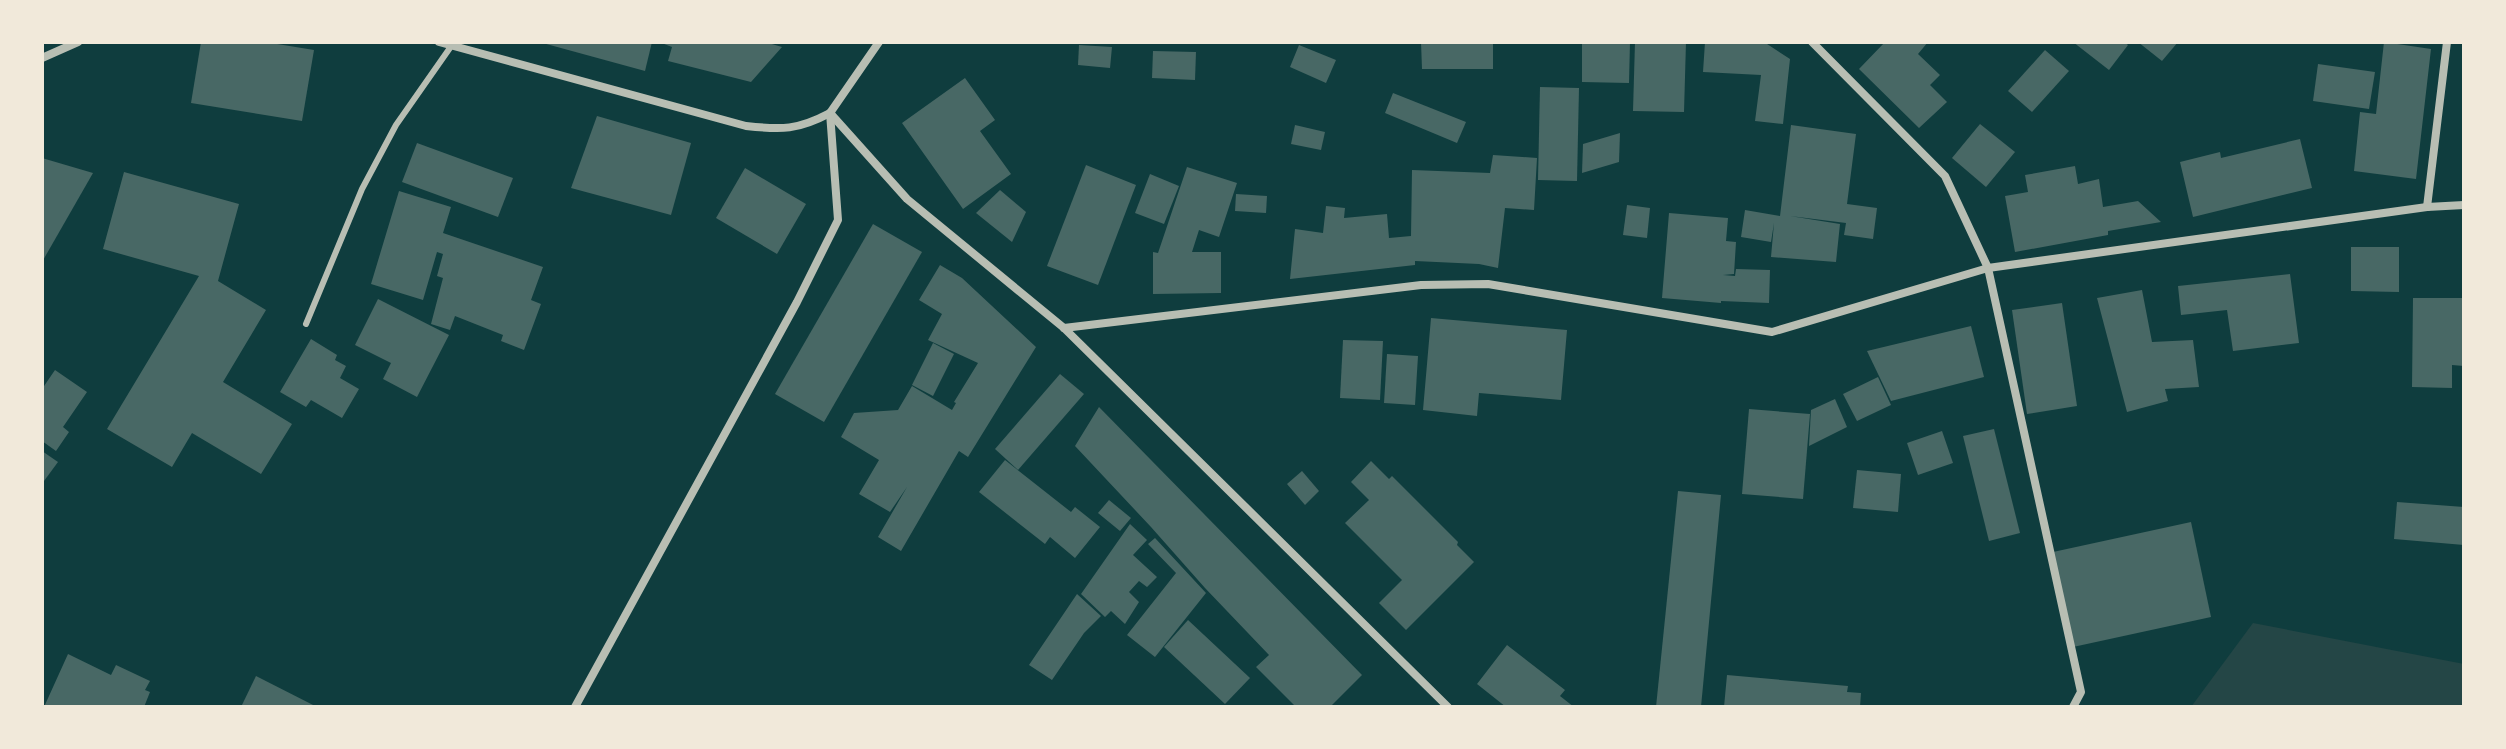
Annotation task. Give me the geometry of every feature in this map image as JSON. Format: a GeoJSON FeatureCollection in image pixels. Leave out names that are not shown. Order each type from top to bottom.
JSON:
{"type":"FeatureCollection","features":[{"type":"Feature","properties":{"kind":"street"},"geometry":{"type":"LineString","coordinates":[[42,58],[78,42]]}},
{"type":"Feature","properties":{"kind":"street"},"geometry":{"type":"LineString","coordinates":[[439,42],[746,126],[776,130],[806,125],[830,113],[879,42]]}},
{"type":"Feature","properties":{"kind":"street"},"geometry":{"type":"LineString","coordinates":[[1812,42],[1825,45],[1945,176],[1988,268],[2081,692],[2073,707]]}},
{"type":"Feature","properties":{"kind":"street"},"geometry":{"type":"LineString","coordinates":[[2427,207],[2447,42]]}},
{"type":"Feature","properties":{"kind":"street"},"geometry":{"type":"LineString","coordinates":[[830,113],[907,199],[1064,328],[1448,707]]}},
{"type":"Feature","properties":{"kind":"street"},"geometry":{"type":"LineString","coordinates":[[575,707],[797,302],[838,220],[830,113]]}},
{"type":"Feature","properties":{"kind":"street"},"geometry":{"type":"LineString","coordinates":[[1064,328],[1421,285],[1488,284],[1772,332],[1988,268],[2427,207],[2464,205]]}},
{"type":"Feature","properties":{"kind":"lane"},"geometry":{"type":"LineString","coordinates":[[306,324],[362,189],[396,125],[452,45]]}},
{"type":"Feature","properties":{"kind":"shaded area"},"geometry":{"type":"Polygon","coordinates":[[[2253,623],[2464,664],[2464,707],[2191,707],[2253,623]]]}},
{"type":"Feature","properties":{"kind":"building"},"geometry":{"type":"Polygon","coordinates":[[[201,42],[265,42],[314,50],[302,121],[191,103],[201,42]]]}},
{"type":"Feature","properties":{"kind":"building"},"geometry":{"type":"Polygon","coordinates":[[[539,42],[652,42],[645,71],[539,42]]]}},
{"type":"Feature","properties":{"kind":"building"},"geometry":{"type":"Polygon","coordinates":[[[659,42],[765,42],[782,47],[751,82],[668,61],[672,47],[659,42]]]}},
{"type":"Feature","properties":{"kind":"building"},"geometry":{"type":"Polygon","coordinates":[[[1421,42],[1493,42],[1493,69],[1422,69],[1421,42]]]}},
{"type":"Feature","properties":{"kind":"building"},"geometry":{"type":"Polygon","coordinates":[[[1582,42],[1630,42],[1629,83],[1582,82],[1582,42]]]}},
{"type":"Feature","properties":{"kind":"building"},"geometry":{"type":"Polygon","coordinates":[[[1635,42],[1686,42],[1684,112],[1633,111],[1635,42]]]}},
{"type":"Feature","properties":{"kind":"building"},"geometry":{"type":"Polygon","coordinates":[[[1705,42],[1764,42],[1790,59],[1783,124],[1755,121],[1761,75],[1703,72],[1705,42]]]}},
{"type":"Feature","properties":{"kind":"building"},"geometry":{"type":"Polygon","coordinates":[[[1885,42],[1928,42],[1918,54],[1940,75],[1930,85],[1947,102],[1919,128],[1859,69],[1885,42]]]}},
{"type":"Feature","properties":{"kind":"building"},"geometry":{"type":"Polygon","coordinates":[[[2073,42],[2124,42],[2128,45],[2109,70],[2073,42]]]}},
{"type":"Feature","properties":{"kind":"building"},"geometry":{"type":"Polygon","coordinates":[[[2138,42],[2178,42],[2162,61],[2138,42]]]}},
{"type":"Feature","properties":{"kind":"building"},"geometry":{"type":"Polygon","coordinates":[[[2384,42],[2431,49],[2416,179],[2354,171],[2360,112],[2376,114],[2384,42]]]}},
{"type":"Feature","properties":{"kind":"building"},"geometry":{"type":"Polygon","coordinates":[[[1079,45],[1112,47],[1110,68],[1078,65],[1079,45]]]}},
{"type":"Feature","properties":{"kind":"building"},"geometry":{"type":"Polygon","coordinates":[[[1299,45],[1336,60],[1326,83],[1290,67],[1299,45]]]}},
{"type":"Feature","properties":{"kind":"building"},"geometry":{"type":"Polygon","coordinates":[[[2045,50],[2069,71],[2032,112],[2008,91],[2045,50]]]}},
{"type":"Feature","properties":{"kind":"building"},"geometry":{"type":"Polygon","coordinates":[[[1153,51],[1196,52],[1195,80],[1152,78],[1153,51]]]}},
{"type":"Feature","properties":{"kind":"building"},"geometry":{"type":"Polygon","coordinates":[[[2318,64],[2375,72],[2369,109],[2313,101],[2318,64]]]}},
{"type":"Feature","properties":{"kind":"building"},"geometry":{"type":"Polygon","coordinates":[[[965,78],[995,120],[980,131],[1011,174],[963,209],[902,123],[965,78]]]}},
{"type":"Feature","properties":{"kind":"building"},"geometry":{"type":"Polygon","coordinates":[[[1540,87],[1579,88],[1577,181],[1538,180],[1540,87]]]}},
{"type":"Feature","properties":{"kind":"building"},"geometry":{"type":"Polygon","coordinates":[[[1393,93],[1466,122],[1457,143],[1385,113],[1393,93]]]}},
{"type":"Feature","properties":{"kind":"building"},"geometry":{"type":"Polygon","coordinates":[[[597,116],[691,143],[671,215],[571,188],[597,116]]]}},
{"type":"Feature","properties":{"kind":"building"},"geometry":{"type":"Polygon","coordinates":[[[1980,124],[2015,152],[1986,187],[1952,158],[1980,124]]]}},
{"type":"Feature","properties":{"kind":"building"},"geometry":{"type":"Polygon","coordinates":[[[1295,125],[1325,132],[1321,150],[1291,144],[1295,125]]]}},
{"type":"Feature","properties":{"kind":"building"},"geometry":{"type":"Polygon","coordinates":[[[1791,125],[1856,134],[1847,204],[1877,208],[1873,239],[1844,235],[1846,223],[1790,216],[1840,224],[1836,262],[1771,257],[1774,223],[1771,242],[1741,237],[1745,210],[1780,216],[1791,125]]]}},
{"type":"Feature","properties":{"kind":"building"},"geometry":{"type":"Polygon","coordinates":[[[1620,133],[1619,162],[1582,173],[1583,144],[1620,133]]]}},
{"type":"Feature","properties":{"kind":"building"},"geometry":{"type":"Polygon","coordinates":[[[2300,139],[2312,188],[2193,217],[2180,162],[2220,152],[2221,158],[2300,139]]]}},
{"type":"Feature","properties":{"kind":"building"},"geometry":{"type":"Polygon","coordinates":[[[417,143],[513,178],[498,217],[402,182],[417,143]]]}},
{"type":"Feature","properties":{"kind":"building"},"geometry":{"type":"Polygon","coordinates":[[[1493,155],[1537,158],[1534,210],[1505,208],[1498,268],[1415,261],[1415,265],[1290,279],[1295,229],[1323,233],[1326,206],[1345,208],[1344,218],[1387,214],[1389,238],[1411,236],[1412,170],[1490,173],[1493,155]]]}},
{"type":"Feature","properties":{"kind":"building"},"geometry":{"type":"Polygon","coordinates":[[[42,158],[93,173],[42,262],[42,158]]]}},
{"type":"Feature","properties":{"kind":"building"},"geometry":{"type":"Polygon","coordinates":[[[1086,165],[1136,185],[1098,285],[1047,266],[1086,165]]]}},
{"type":"Feature","properties":{"kind":"building"},"geometry":{"type":"Polygon","coordinates":[[[2075,166],[2078,184],[2099,179],[2103,207],[2138,201],[2161,222],[2015,252],[2005,196],[2028,192],[2025,175],[2075,166]]]}},
{"type":"Feature","properties":{"kind":"building"},"geometry":{"type":"Polygon","coordinates":[[[1187,167],[1237,183],[1219,237],[1199,230],[1192,252],[1221,252],[1221,293],[1153,294],[1153,252],[1158,253],[1187,167]]]}},
{"type":"Feature","properties":{"kind":"building"},"geometry":{"type":"Polygon","coordinates":[[[745,168],[806,204],[777,254],[716,218],[745,168]]]}},
{"type":"Feature","properties":{"kind":"building"},"geometry":{"type":"Polygon","coordinates":[[[124,172],[239,204],[218,281],[266,310],[223,382],[292,424],[261,474],[192,433],[172,467],[107,429],[199,276],[103,249],[124,172]]]}},
{"type":"Feature","properties":{"kind":"building"},"geometry":{"type":"Polygon","coordinates":[[[1150,174],[1179,186],[1164,224],[1135,213],[1150,174]]]}},
{"type":"Feature","properties":{"kind":"building"},"geometry":{"type":"Polygon","coordinates":[[[1000,190],[1026,212],[1012,242],[976,213],[1000,190]]]}},
{"type":"Feature","properties":{"kind":"building"},"geometry":{"type":"Polygon","coordinates":[[[399,191],[451,207],[443,233],[543,267],[531,300],[541,304],[524,350],[501,341],[503,335],[455,316],[450,330],[431,324],[443,278],[437,276],[443,254],[437,252],[423,300],[371,284],[399,191]]]}},
{"type":"Feature","properties":{"kind":"building"},"geometry":{"type":"Polygon","coordinates":[[[1236,194],[1267,196],[1266,213],[1235,211],[1236,194]]]}},
{"type":"Feature","properties":{"kind":"building"},"geometry":{"type":"Polygon","coordinates":[[[1627,205],[1650,208],[1647,238],[1623,235],[1627,205]]]}},
{"type":"Feature","properties":{"kind":"building"},"geometry":{"type":"Polygon","coordinates":[[[1669,213],[1728,218],[1726,241],[1736,242],[1734,274],[1723,275],[1735,276],[1736,269],[1770,270],[1769,303],[1662,298],[1669,213]]]}},
{"type":"Feature","properties":{"kind":"building"},"geometry":{"type":"Polygon","coordinates":[[[873,224],[922,252],[824,422],[775,394],[873,224]]]}},
{"type":"Feature","properties":{"kind":"building"},"geometry":{"type":"Polygon","coordinates":[[[2351,247],[2399,247],[2399,292],[2351,291],[2351,247]]]}},
{"type":"Feature","properties":{"kind":"building"},"geometry":{"type":"Polygon","coordinates":[[[940,265],[962,278],[1036,347],[968,457],[959,451],[901,551],[878,537],[907,487],[890,512],[859,494],[879,460],[841,437],[854,413],[898,410],[912,386],[952,410],[978,363],[928,340],[942,314],[919,300],[940,265]]]}},
{"type":"Feature","properties":{"kind":"building"},"geometry":{"type":"Polygon","coordinates":[[[2290,274],[2299,343],[2233,351],[2227,310],[2181,315],[2178,286],[2290,274]]]}},
{"type":"Feature","properties":{"kind":"building"},"geometry":{"type":"Polygon","coordinates":[[[2142,290],[2152,342],[2193,340],[2199,387],[2165,389],[2168,401],[2127,412],[2097,298],[2142,290]]]}},
{"type":"Feature","properties":{"kind":"building"},"geometry":{"type":"Polygon","coordinates":[[[2413,298],[2464,298],[2464,366],[2452,365],[2452,388],[2412,387],[2413,298]]]}},
{"type":"Feature","properties":{"kind":"building"},"geometry":{"type":"Polygon","coordinates":[[[378,299],[449,335],[417,397],[383,379],[391,363],[355,345],[378,299]]]}},
{"type":"Feature","properties":{"kind":"building"},"geometry":{"type":"Polygon","coordinates":[[[2062,303],[2077,406],[2027,414],[2012,310],[2062,303]]]}},
{"type":"Feature","properties":{"kind":"building"},"geometry":{"type":"Polygon","coordinates":[[[1431,318],[1567,330],[1561,400],[1479,393],[1477,416],[1423,410],[1431,318]]]}},
{"type":"Feature","properties":{"kind":"building"},"geometry":{"type":"Polygon","coordinates":[[[1971,326],[1984,377],[1891,401],[1867,351],[1971,326]]]}},
{"type":"Feature","properties":{"kind":"building"},"geometry":{"type":"Polygon","coordinates":[[[311,339],[337,355],[335,360],[346,366],[340,378],[359,389],[342,418],[311,400],[306,407],[280,392],[311,339]]]}},
{"type":"Feature","properties":{"kind":"building"},"geometry":{"type":"Polygon","coordinates":[[[1343,340],[1383,341],[1380,400],[1340,398],[1343,340]]]}},
{"type":"Feature","properties":{"kind":"building"},"geometry":{"type":"Polygon","coordinates":[[[933,343],[954,354],[933,396],[912,385],[933,343]]]}},
{"type":"Feature","properties":{"kind":"building"},"geometry":{"type":"Polygon","coordinates":[[[1387,354],[1418,356],[1415,405],[1384,403],[1387,354]]]}},
{"type":"Feature","properties":{"kind":"building"},"geometry":{"type":"Polygon","coordinates":[[[55,370],[87,392],[63,427],[69,432],[56,451],[42,441],[42,389],[55,370]]]}},
{"type":"Feature","properties":{"kind":"building"},"geometry":{"type":"Polygon","coordinates":[[[1060,374],[1084,394],[1018,470],[995,449],[1060,374]]]}},
{"type":"Feature","properties":{"kind":"building"},"geometry":{"type":"Polygon","coordinates":[[[1878,377],[1891,405],[1857,421],[1843,394],[1878,377]]]}},
{"type":"Feature","properties":{"kind":"building"},"geometry":{"type":"Polygon","coordinates":[[[1835,399],[1847,427],[1809,446],[1811,410],[1835,399]]]}},
{"type":"Feature","properties":{"kind":"building"},"geometry":{"type":"Polygon","coordinates":[[[1099,407],[1362,675],[1330,707],[1296,707],[1256,667],[1269,655],[1075,446],[1099,407]]]}},
{"type":"Feature","properties":{"kind":"building"},"geometry":{"type":"Polygon","coordinates":[[[1749,409],[1810,414],[1803,499],[1742,494],[1749,409]]]}},
{"type":"Feature","properties":{"kind":"building"},"geometry":{"type":"Polygon","coordinates":[[[1994,429],[2020,533],[1989,541],[1963,436],[1994,429]]]}},
{"type":"Feature","properties":{"kind":"building"},"geometry":{"type":"Polygon","coordinates":[[[1942,431],[1953,463],[1918,475],[1907,443],[1942,431]]]}},
{"type":"Feature","properties":{"kind":"building"},"geometry":{"type":"Polygon","coordinates":[[[42,451],[58,462],[44,481],[42,479],[42,451]]]}},
{"type":"Feature","properties":{"kind":"building"},"geometry":{"type":"Polygon","coordinates":[[[1005,460],[1071,512],[1075,507],[1100,527],[1075,558],[1050,537],[1045,544],[979,492],[1005,460]]]}},
{"type":"Feature","properties":{"kind":"building"},"geometry":{"type":"Polygon","coordinates":[[[1371,461],[1389,479],[1392,476],[1474,562],[1406,630],[1379,603],[1402,580],[1345,523],[1369,500],[1351,482],[1371,461]]]}},
{"type":"Feature","properties":{"kind":"building"},"geometry":{"type":"Polygon","coordinates":[[[1857,470],[1901,474],[1898,512],[1853,508],[1857,470]]]}},
{"type":"Feature","properties":{"kind":"building"},"geometry":{"type":"Polygon","coordinates":[[[1302,471],[1319,491],[1305,505],[1287,484],[1302,471]]]}},
{"type":"Feature","properties":{"kind":"building"},"geometry":{"type":"Polygon","coordinates":[[[1678,491],[1721,495],[1701,707],[1656,707],[1678,491]]]}},
{"type":"Feature","properties":{"kind":"building"},"geometry":{"type":"Polygon","coordinates":[[[1109,500],[1131,518],[1120,531],[1098,513],[1109,500]]]}},
{"type":"Feature","properties":{"kind":"building"},"geometry":{"type":"Polygon","coordinates":[[[2397,502],[2464,507],[2464,545],[2394,539],[2397,502]]]}},
{"type":"Feature","properties":{"kind":"building"},"geometry":{"type":"Polygon","coordinates":[[[2191,522],[2211,617],[2073,647],[2053,552],[2191,522]]]}},
{"type":"Feature","properties":{"kind":"building"},"geometry":{"type":"Polygon","coordinates":[[[1130,524],[1147,540],[1133,555],[1157,577],[1147,587],[1139,581],[1129,592],[1139,602],[1125,624],[1111,611],[1105,617],[1081,594],[1130,524]]]}},
{"type":"Feature","properties":{"kind":"building"},"geometry":{"type":"Polygon","coordinates":[[[1155,538],[1206,593],[1155,657],[1127,635],[1176,573],[1148,544],[1155,538]]]}},
{"type":"Feature","properties":{"kind":"building"},"geometry":{"type":"Polygon","coordinates":[[[1077,594],[1101,616],[1084,633],[1052,680],[1029,665],[1077,594]]]}},
{"type":"Feature","properties":{"kind":"building"},"geometry":{"type":"Polygon","coordinates":[[[1188,620],[1250,678],[1225,704],[1164,647],[1188,620]]]}},
{"type":"Feature","properties":{"kind":"building"},"geometry":{"type":"Polygon","coordinates":[[[1507,645],[1565,690],[1560,696],[1574,707],[1506,707],[1477,684],[1507,645]]]}},
{"type":"Feature","properties":{"kind":"building"},"geometry":{"type":"Polygon","coordinates":[[[68,654],[111,675],[116,665],[150,681],[145,690],[150,692],[144,707],[44,707],[68,654]]]}},
{"type":"Feature","properties":{"kind":"building"},"geometry":{"type":"Polygon","coordinates":[[[1727,675],[1848,686],[1847,692],[1861,693],[1860,707],[1724,707],[1727,675]]]}},
{"type":"Feature","properties":{"kind":"building"},"geometry":{"type":"Polygon","coordinates":[[[256,676],[317,707],[241,707],[256,676]]]}}]}
